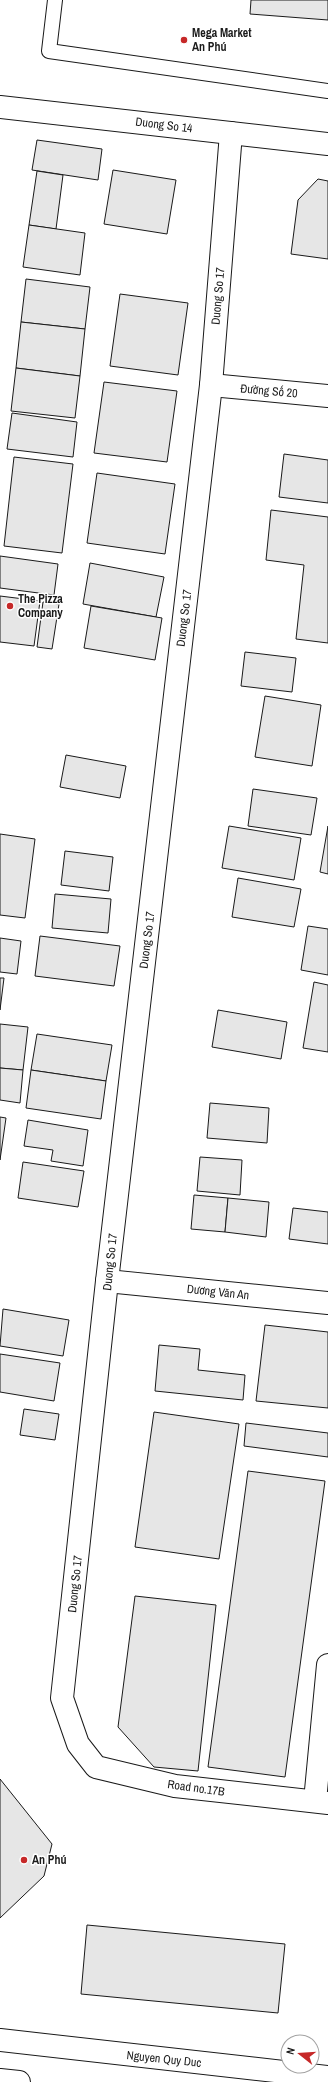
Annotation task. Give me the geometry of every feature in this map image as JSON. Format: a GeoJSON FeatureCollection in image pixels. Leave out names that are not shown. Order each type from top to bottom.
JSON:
{"type":"FeatureCollection","features":[{"type":"Feature","properties":{"kind":"street","name":"Duong So 14"},"geometry":{"type":"LineString","coordinates":[[0,106],[328,144]]}},
{"type":"Feature","properties":{"kind":"street","name":"Duong So 17"},"geometry":{"type":"LineString","coordinates":[[232,133],[210,385],[107,1281],[62,1698],[78,1744],[96,1767],[175,1786],[321,1802]]}},
{"type":"Feature","properties":{"kind":"street","name":"Đường Số 20"},"geometry":{"type":"LineString","coordinates":[[210,385],[328,396]]}},
{"type":"Feature","properties":{"kind":"street","name":"Dương Văn An"},"geometry":{"type":"LineString","coordinates":[[107,1281],[328,1303]]}},
{"type":"Feature","properties":{"kind":"street"},"geometry":{"type":"LineString","coordinates":[[321,1802],[328,1665]]}},
{"type":"Feature","properties":{"kind":"street","name":"Nguyen Quy Duc"},"geometry":{"type":"LineString","coordinates":[[0,2040],[230,2074],[328,2077]]}},
{"type":"Feature","properties":{"kind":"street"},"geometry":{"type":"LineString","coordinates":[[0,2080],[20,2082]]}},
{"type":"Feature","properties":{"kind":"lane"},"geometry":{"type":"LineString","coordinates":[[55,0],[49,51],[328,92]]}},
{"type":"Feature","properties":{"kind":"building"},"geometry":{"type":"Polygon","coordinates":[[[251,0],[328,0],[328,20],[250,14],[251,0]]]}},
{"type":"Feature","properties":{"kind":"building"},"geometry":{"type":"Polygon","coordinates":[[[37,140],[102,149],[98,180],[32,170],[37,140]]]}},
{"type":"Feature","properties":{"kind":"building"},"geometry":{"type":"Polygon","coordinates":[[[113,170],[176,180],[167,234],[104,224],[113,170]]]}},
{"type":"Feature","properties":{"kind":"building"},"geometry":{"type":"Polygon","coordinates":[[[37,171],[63,175],[56,229],[29,225],[37,171]]]}},
{"type":"Feature","properties":{"kind":"building"},"geometry":{"type":"Polygon","coordinates":[[[318,179],[328,181],[328,259],[291,254],[298,200],[318,179]]]}},
{"type":"Feature","properties":{"kind":"building"},"geometry":{"type":"Polygon","coordinates":[[[29,225],[85,233],[80,275],[23,267],[29,225]]]}},
{"type":"Feature","properties":{"kind":"building"},"geometry":{"type":"Polygon","coordinates":[[[26,279],[90,287],[85,329],[21,322],[26,279]]]}},
{"type":"Feature","properties":{"kind":"building"},"geometry":{"type":"Polygon","coordinates":[[[120,294],[188,303],[178,375],[110,366],[120,294]]]}},
{"type":"Feature","properties":{"kind":"building"},"geometry":{"type":"Polygon","coordinates":[[[21,322],[85,329],[80,376],[16,368],[21,322]]]}},
{"type":"Feature","properties":{"kind":"building"},"geometry":{"type":"Polygon","coordinates":[[[16,368],[80,376],[75,418],[11,411],[16,368]]]}},
{"type":"Feature","properties":{"kind":"building"},"geometry":{"type":"Polygon","coordinates":[[[104,382],[177,391],[167,462],[94,453],[104,382]]]}},
{"type":"Feature","properties":{"kind":"building"},"geometry":{"type":"Polygon","coordinates":[[[12,413],[77,422],[73,457],[7,449],[12,413]]]}},
{"type":"Feature","properties":{"kind":"building"},"geometry":{"type":"Polygon","coordinates":[[[284,454],[328,460],[328,503],[279,497],[284,454]]]}},
{"type":"Feature","properties":{"kind":"building"},"geometry":{"type":"Polygon","coordinates":[[[14,457],[73,464],[62,553],[4,546],[14,457]]]}},
{"type":"Feature","properties":{"kind":"building"},"geometry":{"type":"Polygon","coordinates":[[[97,473],[175,484],[165,554],[87,543],[97,473]]]}},
{"type":"Feature","properties":{"kind":"building"},"geometry":{"type":"Polygon","coordinates":[[[271,510],[328,517],[328,643],[296,639],[304,565],[266,560],[271,510]]]}},
{"type":"Feature","properties":{"kind":"building"},"geometry":{"type":"Polygon","coordinates":[[[0,556],[58,564],[54,595],[0,588],[0,556]]]}},
{"type":"Feature","properties":{"kind":"building"},"geometry":{"type":"Polygon","coordinates":[[[90,563],[164,577],[156,617],[83,604],[90,563]]]}},
{"type":"Feature","properties":{"kind":"building"},"geometry":{"type":"Polygon","coordinates":[[[0,596],[40,601],[34,646],[0,642],[0,596]]]}},
{"type":"Feature","properties":{"kind":"building"},"geometry":{"type":"Polygon","coordinates":[[[43,602],[59,604],[52,649],[37,647],[43,602]]]}},
{"type":"Feature","properties":{"kind":"building"},"geometry":{"type":"Polygon","coordinates":[[[91,606],[162,618],[155,660],[84,648],[91,606]]]}},
{"type":"Feature","properties":{"kind":"building"},"geometry":{"type":"Polygon","coordinates":[[[245,652],[296,658],[292,692],[241,686],[245,652]]]}},
{"type":"Feature","properties":{"kind":"building"},"geometry":{"type":"Polygon","coordinates":[[[265,696],[321,705],[312,766],[255,757],[265,696]]]}},
{"type":"Feature","properties":{"kind":"building"},"geometry":{"type":"Polygon","coordinates":[[[66,755],[126,766],[120,798],[60,787],[66,755]]]}},
{"type":"Feature","properties":{"kind":"building"},"geometry":{"type":"Polygon","coordinates":[[[253,789],[317,798],[311,835],[248,826],[253,789]]]}},
{"type":"Feature","properties":{"kind":"building"},"geometry":{"type":"Polygon","coordinates":[[[229,826],[301,838],[294,880],[222,868],[229,826]]]}},
{"type":"Feature","properties":{"kind":"building"},"geometry":{"type":"Polygon","coordinates":[[[328,826],[328,874],[320,872],[328,826]]]}},
{"type":"Feature","properties":{"kind":"building"},"geometry":{"type":"Polygon","coordinates":[[[0,834],[35,839],[25,918],[0,915],[0,834]]]}},
{"type":"Feature","properties":{"kind":"building"},"geometry":{"type":"Polygon","coordinates":[[[65,851],[113,857],[109,891],[61,885],[65,851]]]}},
{"type":"Feature","properties":{"kind":"building"},"geometry":{"type":"Polygon","coordinates":[[[238,878],[301,889],[294,927],[232,917],[238,878]]]}},
{"type":"Feature","properties":{"kind":"building"},"geometry":{"type":"Polygon","coordinates":[[[55,894],[111,899],[108,933],[52,928],[55,894]]]}},
{"type":"Feature","properties":{"kind":"building"},"geometry":{"type":"Polygon","coordinates":[[[308,926],[328,929],[328,975],[301,970],[308,926]]]}},
{"type":"Feature","properties":{"kind":"building"},"geometry":{"type":"Polygon","coordinates":[[[40,936],[120,946],[114,986],[35,976],[40,936]]]}},
{"type":"Feature","properties":{"kind":"building"},"geometry":{"type":"Polygon","coordinates":[[[0,938],[21,941],[17,974],[0,972],[0,938]]]}},
{"type":"Feature","properties":{"kind":"building"},"geometry":{"type":"Polygon","coordinates":[[[0,978],[4,978],[0,1010],[0,978]]]}},
{"type":"Feature","properties":{"kind":"building"},"geometry":{"type":"Polygon","coordinates":[[[314,982],[328,985],[328,1052],[303,1048],[314,982]]]}},
{"type":"Feature","properties":{"kind":"building"},"geometry":{"type":"Polygon","coordinates":[[[218,1010],[287,1022],[281,1059],[212,1047],[218,1010]]]}},
{"type":"Feature","properties":{"kind":"building"},"geometry":{"type":"Polygon","coordinates":[[[0,1024],[28,1027],[23,1070],[0,1068],[0,1024]]]}},
{"type":"Feature","properties":{"kind":"building"},"geometry":{"type":"Polygon","coordinates":[[[37,1034],[112,1045],[106,1081],[31,1070],[37,1034]]]}},
{"type":"Feature","properties":{"kind":"building"},"geometry":{"type":"Polygon","coordinates":[[[0,1068],[23,1070],[20,1103],[0,1100],[0,1068]]]}},
{"type":"Feature","properties":{"kind":"building"},"geometry":{"type":"Polygon","coordinates":[[[31,1070],[106,1081],[101,1119],[26,1108],[31,1070]]]}},
{"type":"Feature","properties":{"kind":"building"},"geometry":{"type":"Polygon","coordinates":[[[210,1103],[269,1108],[267,1143],[207,1138],[210,1103]]]}},
{"type":"Feature","properties":{"kind":"building"},"geometry":{"type":"Polygon","coordinates":[[[0,1117],[6,1118],[0,1160],[0,1117]]]}},
{"type":"Feature","properties":{"kind":"building"},"geometry":{"type":"Polygon","coordinates":[[[28,1120],[88,1130],[83,1166],[51,1161],[53,1150],[24,1146],[28,1120]]]}},
{"type":"Feature","properties":{"kind":"building"},"geometry":{"type":"Polygon","coordinates":[[[200,1157],[242,1160],[240,1195],[197,1191],[200,1157]]]}},
{"type":"Feature","properties":{"kind":"building"},"geometry":{"type":"Polygon","coordinates":[[[23,1162],[84,1171],[78,1207],[18,1198],[23,1162]]]}},
{"type":"Feature","properties":{"kind":"building"},"geometry":{"type":"Polygon","coordinates":[[[194,1195],[228,1198],[225,1232],[191,1229],[194,1195]]]}},
{"type":"Feature","properties":{"kind":"building"},"geometry":{"type":"Polygon","coordinates":[[[228,1198],[269,1202],[266,1237],[225,1232],[228,1198]]]}},
{"type":"Feature","properties":{"kind":"building"},"geometry":{"type":"Polygon","coordinates":[[[293,1208],[328,1212],[328,1244],[289,1239],[293,1208]]]}},
{"type":"Feature","properties":{"kind":"building"},"geometry":{"type":"Polygon","coordinates":[[[3,1309],[69,1320],[63,1356],[0,1346],[3,1309]]]}},
{"type":"Feature","properties":{"kind":"building"},"geometry":{"type":"Polygon","coordinates":[[[265,1325],[328,1332],[328,1408],[256,1401],[265,1325]]]}},
{"type":"Feature","properties":{"kind":"building"},"geometry":{"type":"Polygon","coordinates":[[[159,1345],[200,1349],[198,1370],[245,1375],[243,1400],[155,1391],[159,1345]]]}},
{"type":"Feature","properties":{"kind":"building"},"geometry":{"type":"Polygon","coordinates":[[[0,1354],[60,1363],[54,1401],[0,1392],[0,1354]]]}},
{"type":"Feature","properties":{"kind":"building"},"geometry":{"type":"Polygon","coordinates":[[[24,1409],[59,1414],[55,1440],[20,1435],[24,1409]]]}},
{"type":"Feature","properties":{"kind":"building"},"geometry":{"type":"Polygon","coordinates":[[[154,1412],[239,1424],[219,1559],[135,1547],[154,1412]]]}},
{"type":"Feature","properties":{"kind":"building"},"geometry":{"type":"Polygon","coordinates":[[[246,1423],[328,1433],[328,1457],[244,1446],[246,1423]]]}},
{"type":"Feature","properties":{"kind":"building"},"geometry":{"type":"Polygon","coordinates":[[[248,1471],[325,1481],[285,1777],[208,1767],[248,1471]]]}},
{"type":"Feature","properties":{"kind":"building"},"geometry":{"type":"Polygon","coordinates":[[[135,1596],[216,1605],[198,1771],[154,1767],[118,1727],[135,1596]]]}},
{"type":"Feature","properties":{"kind":"building","name":"An Phú"},"geometry":{"type":"Polygon","coordinates":[[[0,1779],[52,1844],[44,1876],[0,1918],[0,1779]]]}},
{"type":"Feature","properties":{"kind":"building"},"geometry":{"type":"Polygon","coordinates":[[[87,1925],[285,1944],[278,2013],[81,1994],[87,1925]]]}},
{"type":"Feature","properties":{"kind":"place","name":"Mega Market An Phú"},"geometry":{"type":"Point","coordinates":[184,40]}},
{"type":"Feature","properties":{"kind":"place","name":"The Pizza Company"},"geometry":{"type":"Point","coordinates":[10,606]}},
{"type":"Feature","properties":{"kind":"place","name":"An Phú"},"geometry":{"type":"Point","coordinates":[24,1860]}}]}
